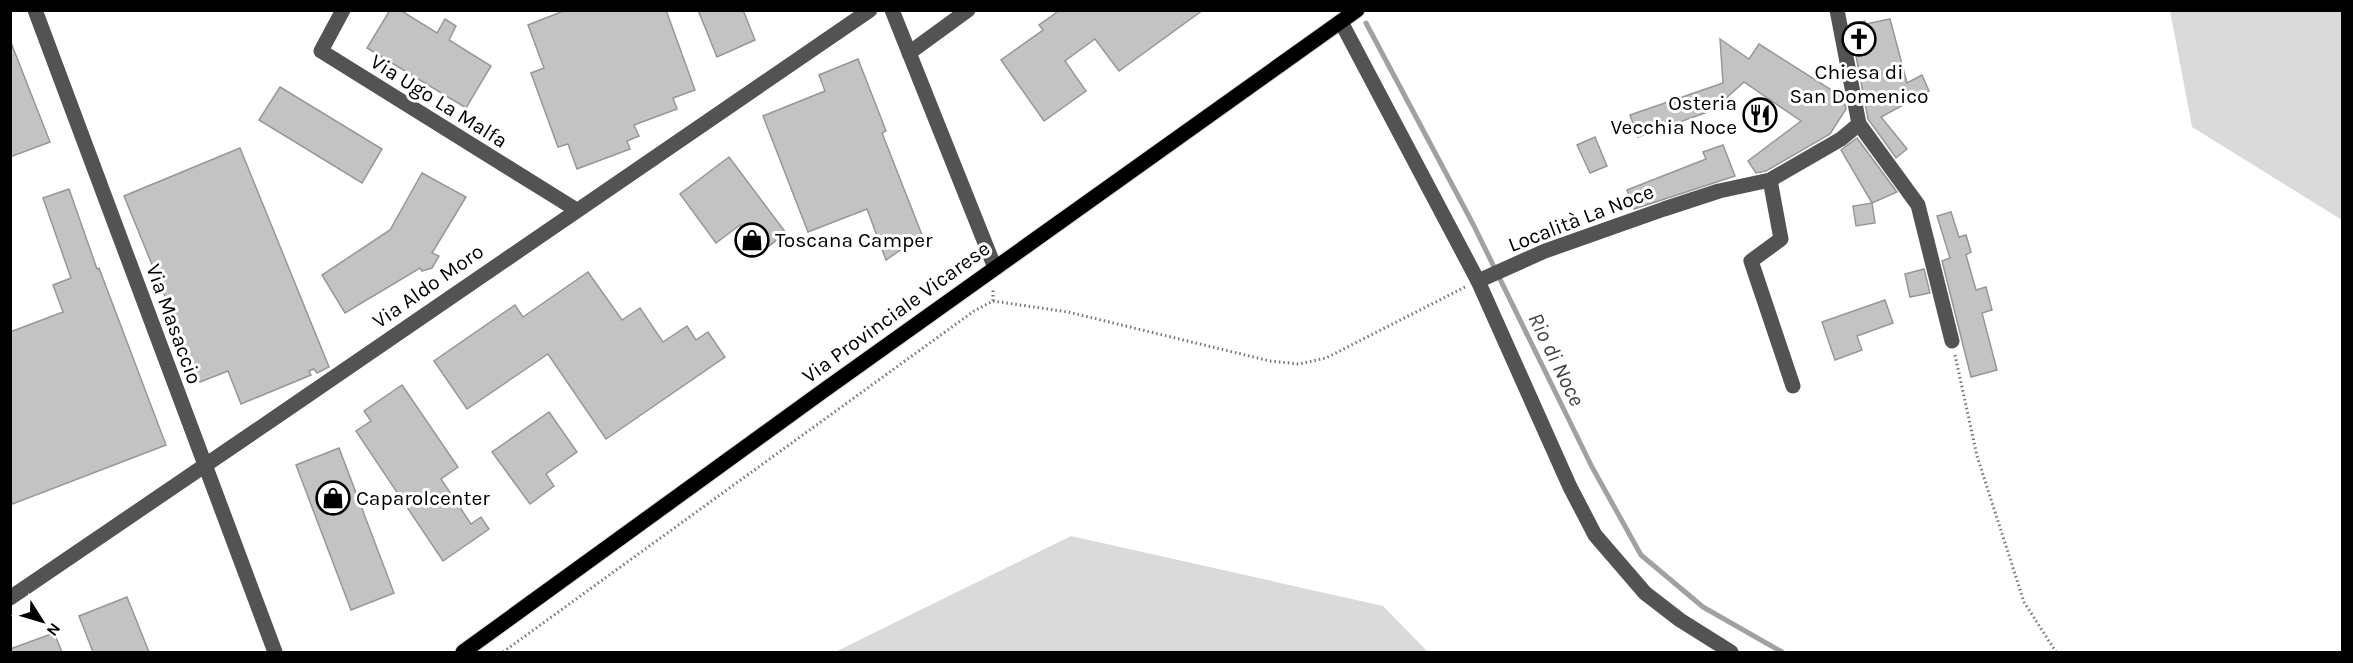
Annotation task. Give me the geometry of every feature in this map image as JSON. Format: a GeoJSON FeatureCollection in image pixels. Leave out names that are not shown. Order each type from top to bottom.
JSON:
{"type":"FeatureCollection","features":[{"type":"Feature","properties":{"kind":"main road","name":"Via Provinciale Vicarese"},"geometry":{"type":"LineString","coordinates":[[463,652],[995,268],[1358,10]]}},
{"type":"Feature","properties":{"kind":"street","name":"Via Masaccio"},"geometry":{"type":"LineString","coordinates":[[35,10],[275,652]]}},
{"type":"Feature","properties":{"kind":"street","name":"Via Ugo La Malfa"},"geometry":{"type":"LineString","coordinates":[[343,10],[321,51],[576,209]]}},
{"type":"Feature","properties":{"kind":"street","name":"Via Aldo Moro"},"geometry":{"type":"LineString","coordinates":[[10,598],[206,467],[576,209],[870,10]]}},
{"type":"Feature","properties":{"kind":"street"},"geometry":{"type":"LineString","coordinates":[[892,10],[995,268]]}},
{"type":"Feature","properties":{"kind":"street"},"geometry":{"type":"LineString","coordinates":[[909,53],[968,10]]}},
{"type":"Feature","properties":{"kind":"street"},"geometry":{"type":"LineString","coordinates":[[1837,10],[1859,124],[1918,205],[1952,340]]}},
{"type":"Feature","properties":{"kind":"street"},"geometry":{"type":"LineString","coordinates":[[1341,22],[1490,276],[1570,488],[1595,535],[1645,593],[1680,620],[1731,652]]}},
{"type":"Feature","properties":{"kind":"street","name":"Località La Noce"},"geometry":{"type":"LineString","coordinates":[[1490,276],[1545,251],[1664,209],[1719,191],[1770,180],[1841,139],[1859,124]]}},
{"type":"Feature","properties":{"kind":"street"},"geometry":{"type":"LineString","coordinates":[[1770,180],[1781,239],[1751,261],[1793,386]]}},
{"type":"Feature","properties":{"kind":"path"},"geometry":{"type":"LineString","coordinates":[[503,652],[974,311],[993,302],[1068,312],[1270,361],[1299,364],[1326,358],[1490,276]]}},
{"type":"Feature","properties":{"kind":"path"},"geometry":{"type":"LineString","coordinates":[[1952,340],[1977,456],[2024,602],[2055,652]]}},
{"type":"Feature","properties":{"kind":"shaded area"},"geometry":{"type":"Polygon","coordinates":[[[2170,11],[2342,11],[2342,220],[2192,127],[2170,11]]]}},
{"type":"Feature","properties":{"kind":"shaded area"},"geometry":{"type":"Polygon","coordinates":[[[1071,536],[1383,606],[1428,652],[835,652],[1071,536]]]}},
{"type":"Feature","properties":{"kind":"building"},"geometry":{"type":"Polygon","coordinates":[[[390,10],[400,10],[437,33],[445,19],[456,26],[449,40],[491,66],[466,108],[367,48],[390,10]]]}},
{"type":"Feature","properties":{"kind":"building"},"geometry":{"type":"Polygon","coordinates":[[[566,10],[666,10],[695,90],[673,98],[677,109],[634,125],[639,136],[627,141],[630,149],[577,169],[568,144],[558,147],[531,73],[544,68],[528,25],[566,10]]]}},
{"type":"Feature","properties":{"kind":"building"},"geometry":{"type":"Polygon","coordinates":[[[698,10],[743,10],[755,40],[717,57],[698,10]]]}},
{"type":"Feature","properties":{"kind":"building"},"geometry":{"type":"Polygon","coordinates":[[[1060,10],[1203,10],[1119,71],[1095,39],[1065,61],[1086,91],[1044,121],[1001,60],[1043,30],[1039,25],[1060,10]]]}},
{"type":"Feature","properties":{"kind":"building"},"geometry":{"type":"Polygon","coordinates":[[[1890,19],[1907,83],[1922,75],[1929,91],[1881,117],[1907,149],[1896,158],[1868,119],[1850,24],[1865,21],[1866,24],[1890,19]]]}},
{"type":"Feature","properties":{"kind":"building"},"geometry":{"type":"Polygon","coordinates":[[[1720,39],[1749,59],[1759,44],[1844,98],[1846,109],[1830,134],[1766,171],[1756,173],[1748,161],[1801,121],[1744,82],[1713,110],[1638,137],[1630,115],[1723,83],[1720,39]]]}},
{"type":"Feature","properties":{"kind":"building"},"geometry":{"type":"Polygon","coordinates":[[[10,40],[50,142],[10,157],[10,40]]]}},
{"type":"Feature","properties":{"kind":"building"},"geometry":{"type":"Polygon","coordinates":[[[858,59],[886,131],[882,133],[922,235],[886,260],[867,209],[808,232],[763,116],[825,91],[819,75],[858,59]]]}},
{"type":"Feature","properties":{"kind":"building"},"geometry":{"type":"Polygon","coordinates":[[[280,87],[382,149],[362,183],[259,120],[280,87]]]}},
{"type":"Feature","properties":{"kind":"building"},"geometry":{"type":"Polygon","coordinates":[[[1595,137],[1607,166],[1590,173],[1577,145],[1595,137]]]}},
{"type":"Feature","properties":{"kind":"building"},"geometry":{"type":"Polygon","coordinates":[[[1857,138],[1897,192],[1872,203],[1841,150],[1857,138]]]}},
{"type":"Feature","properties":{"kind":"building"},"geometry":{"type":"Polygon","coordinates":[[[1723,145],[1735,176],[1634,209],[1627,190],[1706,159],[1703,152],[1723,145]]]}},
{"type":"Feature","properties":{"kind":"building"},"geometry":{"type":"Polygon","coordinates":[[[240,148],[329,367],[317,373],[314,369],[309,371],[311,375],[241,404],[228,371],[200,382],[124,196],[240,148]]]}},
{"type":"Feature","properties":{"kind":"building"},"geometry":{"type":"Polygon","coordinates":[[[729,157],[786,233],[761,252],[740,225],[716,243],[680,194],[729,157]]]}},
{"type":"Feature","properties":{"kind":"building"},"geometry":{"type":"Polygon","coordinates":[[[422,173],[466,197],[432,253],[439,256],[432,268],[422,271],[420,268],[345,313],[322,275],[390,230],[422,173]]]}},
{"type":"Feature","properties":{"kind":"building"},"geometry":{"type":"Polygon","coordinates":[[[69,189],[97,269],[99,268],[166,445],[10,505],[10,332],[63,312],[53,285],[71,278],[43,198],[69,189]]]}},
{"type":"Feature","properties":{"kind":"building"},"geometry":{"type":"Polygon","coordinates":[[[1872,203],[1875,223],[1856,226],[1853,206],[1872,203]]]}},
{"type":"Feature","properties":{"kind":"building"},"geometry":{"type":"Polygon","coordinates":[[[1951,212],[1959,237],[1966,235],[1971,252],[1966,255],[1976,290],[1986,287],[1992,310],[1982,313],[1997,370],[1971,377],[1942,261],[1950,258],[1937,216],[1951,212]]]}},
{"type":"Feature","properties":{"kind":"building"},"geometry":{"type":"Polygon","coordinates":[[[1924,269],[1930,293],[1910,297],[1905,274],[1924,269]]]}},
{"type":"Feature","properties":{"kind":"building"},"geometry":{"type":"Polygon","coordinates":[[[588,272],[622,320],[640,308],[663,342],[687,326],[696,340],[708,332],[725,357],[606,439],[548,354],[467,409],[434,361],[515,305],[523,317],[588,272]]]}},
{"type":"Feature","properties":{"kind":"building"},"geometry":{"type":"Polygon","coordinates":[[[1885,300],[1893,323],[1857,336],[1862,350],[1835,360],[1822,322],[1885,300]]]}},
{"type":"Feature","properties":{"kind":"building"},"geometry":{"type":"Polygon","coordinates":[[[402,385],[458,467],[441,479],[471,524],[481,517],[489,529],[443,561],[356,431],[371,421],[364,411],[402,385]]]}},
{"type":"Feature","properties":{"kind":"building"},"geometry":{"type":"Polygon","coordinates":[[[549,412],[577,452],[546,474],[554,486],[530,504],[492,452],[549,412]]]}},
{"type":"Feature","properties":{"kind":"building","name":"Caparolcenter"},"geometry":{"type":"Polygon","coordinates":[[[339,448],[394,593],[351,610],[296,465],[339,448]]]}},
{"type":"Feature","properties":{"kind":"building"},"geometry":{"type":"Polygon","coordinates":[[[127,597],[149,652],[93,652],[79,616],[127,597]]]}},
{"type":"Feature","properties":{"kind":"building"},"geometry":{"type":"Polygon","coordinates":[[[54,633],[62,652],[10,652],[10,649],[54,633]]]}},
{"type":"Feature","properties":{"kind":"waterway","name":"Rio di Noce"},"geometry":{"type":"LineString","coordinates":[[1366,23],[1473,224],[1592,467],[1641,555],[1703,607],[1782,652]]}},
{"type":"Feature","properties":{"kind":"place","name":"Chiesa di San Domenico"},"geometry":{"type":"Point","coordinates":[1859,39]}},
{"type":"Feature","properties":{"kind":"place","name":"Osteria Vecchia Noce"},"geometry":{"type":"Point","coordinates":[1760,115]}},
{"type":"Feature","properties":{"kind":"place","name":"Toscana Camper"},"geometry":{"type":"Point","coordinates":[752,240]}},
{"type":"Feature","properties":{"kind":"place","name":"Caparolcenter"},"geometry":{"type":"Point","coordinates":[333,498]}}]}
